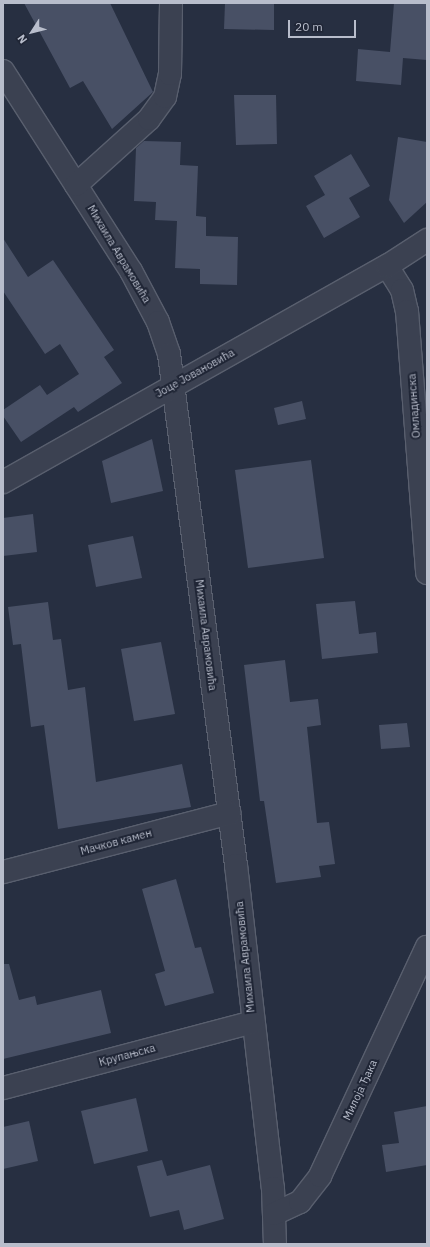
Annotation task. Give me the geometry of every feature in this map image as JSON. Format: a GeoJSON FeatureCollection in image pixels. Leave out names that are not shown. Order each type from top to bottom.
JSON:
{"type":"FeatureCollection","features":[{"type":"Feature","properties":{"kind":"street"},"geometry":{"type":"LineString","coordinates":[[76,185],[149,119],[165,97],[170,74],[171,3]]}},
{"type":"Feature","properties":{"kind":"street","name":"Михаила Аврамовића"},"geometry":{"type":"LineString","coordinates":[[3,72],[147,299],[169,354],[229,813],[274,1214],[275,1244]]}},
{"type":"Feature","properties":{"kind":"street","name":"Јоце Јовановића"},"geometry":{"type":"LineString","coordinates":[[3,482],[387,266],[427,240]]}},
{"type":"Feature","properties":{"kind":"street","name":"Омладинска"},"geometry":{"type":"LineString","coordinates":[[387,266],[402,290],[407,311],[427,573]]}},
{"type":"Feature","properties":{"kind":"street","name":"Мачков камен"},"geometry":{"type":"LineString","coordinates":[[4,866],[229,813]]}},
{"type":"Feature","properties":{"kind":"street","name":"Милоја Ђака"},"geometry":{"type":"LineString","coordinates":[[274,1214],[300,1202],[320,1176],[427,947]]}},
{"type":"Feature","properties":{"kind":"street","name":"Крупањска"},"geometry":{"type":"LineString","coordinates":[[3,1088],[252,1022]]}},
{"type":"Feature","properties":{"kind":"building"},"geometry":{"type":"Polygon","coordinates":[[[24,3],[110,3],[153,92],[112,129],[83,81],[70,88],[24,3]]]}},
{"type":"Feature","properties":{"kind":"building"},"geometry":{"type":"Polygon","coordinates":[[[225,3],[274,3],[274,30],[224,29],[225,3]]]}},
{"type":"Feature","properties":{"kind":"building"},"geometry":{"type":"Polygon","coordinates":[[[394,3],[427,3],[427,60],[403,58],[401,85],[356,81],[358,49],[390,52],[394,3]]]}},
{"type":"Feature","properties":{"kind":"building"},"geometry":{"type":"Polygon","coordinates":[[[234,95],[276,95],[277,144],[236,145],[234,95]]]}},
{"type":"Feature","properties":{"kind":"building"},"geometry":{"type":"Polygon","coordinates":[[[398,137],[427,142],[427,202],[404,223],[389,200],[398,137]]]}},
{"type":"Feature","properties":{"kind":"building"},"geometry":{"type":"Polygon","coordinates":[[[144,141],[181,142],[180,165],[198,166],[196,216],[206,217],[206,236],[238,237],[237,285],[200,284],[200,269],[175,268],[177,221],[155,220],[156,202],[134,201],[136,148],[144,141]]]}},
{"type":"Feature","properties":{"kind":"building"},"geometry":{"type":"Polygon","coordinates":[[[351,154],[370,186],[349,198],[360,217],[324,238],[306,206],[325,195],[314,176],[351,154]]]}},
{"type":"Feature","properties":{"kind":"building"},"geometry":{"type":"Polygon","coordinates":[[[3,238],[28,277],[53,260],[114,350],[104,357],[122,383],[78,412],[74,407],[21,442],[3,416],[3,410],[40,385],[47,395],[79,374],[60,344],[45,354],[3,291],[3,238]]]}},
{"type":"Feature","properties":{"kind":"building"},"geometry":{"type":"Polygon","coordinates":[[[302,401],[306,419],[278,425],[274,408],[302,401]]]}},
{"type":"Feature","properties":{"kind":"building"},"geometry":{"type":"Polygon","coordinates":[[[152,439],[163,491],[111,503],[102,461],[152,439]]]}},
{"type":"Feature","properties":{"kind":"building"},"geometry":{"type":"Polygon","coordinates":[[[311,460],[324,558],[248,568],[235,470],[311,460]]]}},
{"type":"Feature","properties":{"kind":"building"},"geometry":{"type":"Polygon","coordinates":[[[33,514],[37,552],[3,556],[3,518],[33,514]]]}},
{"type":"Feature","properties":{"kind":"building"},"geometry":{"type":"Polygon","coordinates":[[[133,536],[142,578],[96,587],[88,545],[133,536]]]}},
{"type":"Feature","properties":{"kind":"building"},"geometry":{"type":"Polygon","coordinates":[[[355,601],[359,634],[376,632],[378,653],[322,659],[316,604],[355,601]]]}},
{"type":"Feature","properties":{"kind":"building"},"geometry":{"type":"Polygon","coordinates":[[[48,602],[53,640],[61,639],[68,690],[85,687],[96,782],[182,764],[191,807],[58,829],[44,725],[31,727],[21,644],[13,645],[8,607],[48,602]]]}},
{"type":"Feature","properties":{"kind":"building"},"geometry":{"type":"Polygon","coordinates":[[[161,642],[175,714],[134,721],[121,649],[161,642]]]}},
{"type":"Feature","properties":{"kind":"building"},"geometry":{"type":"Polygon","coordinates":[[[285,660],[290,702],[318,699],[321,725],[307,727],[317,823],[329,822],[335,864],[319,866],[321,877],[276,883],[264,801],[260,801],[244,665],[285,660]]]}},
{"type":"Feature","properties":{"kind":"building"},"geometry":{"type":"Polygon","coordinates":[[[407,723],[410,747],[381,749],[379,725],[407,723]]]}},
{"type":"Feature","properties":{"kind":"building"},"geometry":{"type":"Polygon","coordinates":[[[176,879],[195,948],[201,947],[214,993],[165,1006],[155,974],[165,971],[142,889],[176,879]]]}},
{"type":"Feature","properties":{"kind":"building"},"geometry":{"type":"Polygon","coordinates":[[[3,964],[9,964],[19,1000],[35,996],[37,1005],[101,990],[111,1033],[3,1059],[3,964]]]}},
{"type":"Feature","properties":{"kind":"building"},"geometry":{"type":"Polygon","coordinates":[[[136,1098],[148,1151],[94,1164],[81,1111],[136,1098]]]}},
{"type":"Feature","properties":{"kind":"building"},"geometry":{"type":"Polygon","coordinates":[[[427,1106],[427,1165],[386,1172],[382,1145],[399,1143],[394,1112],[427,1106]]]}},
{"type":"Feature","properties":{"kind":"building"},"geometry":{"type":"Polygon","coordinates":[[[29,1121],[38,1161],[3,1169],[3,1127],[29,1121]]]}},
{"type":"Feature","properties":{"kind":"building"},"geometry":{"type":"Polygon","coordinates":[[[162,1160],[167,1176],[210,1165],[224,1219],[184,1230],[179,1210],[150,1217],[137,1166],[162,1160]]]}}]}
